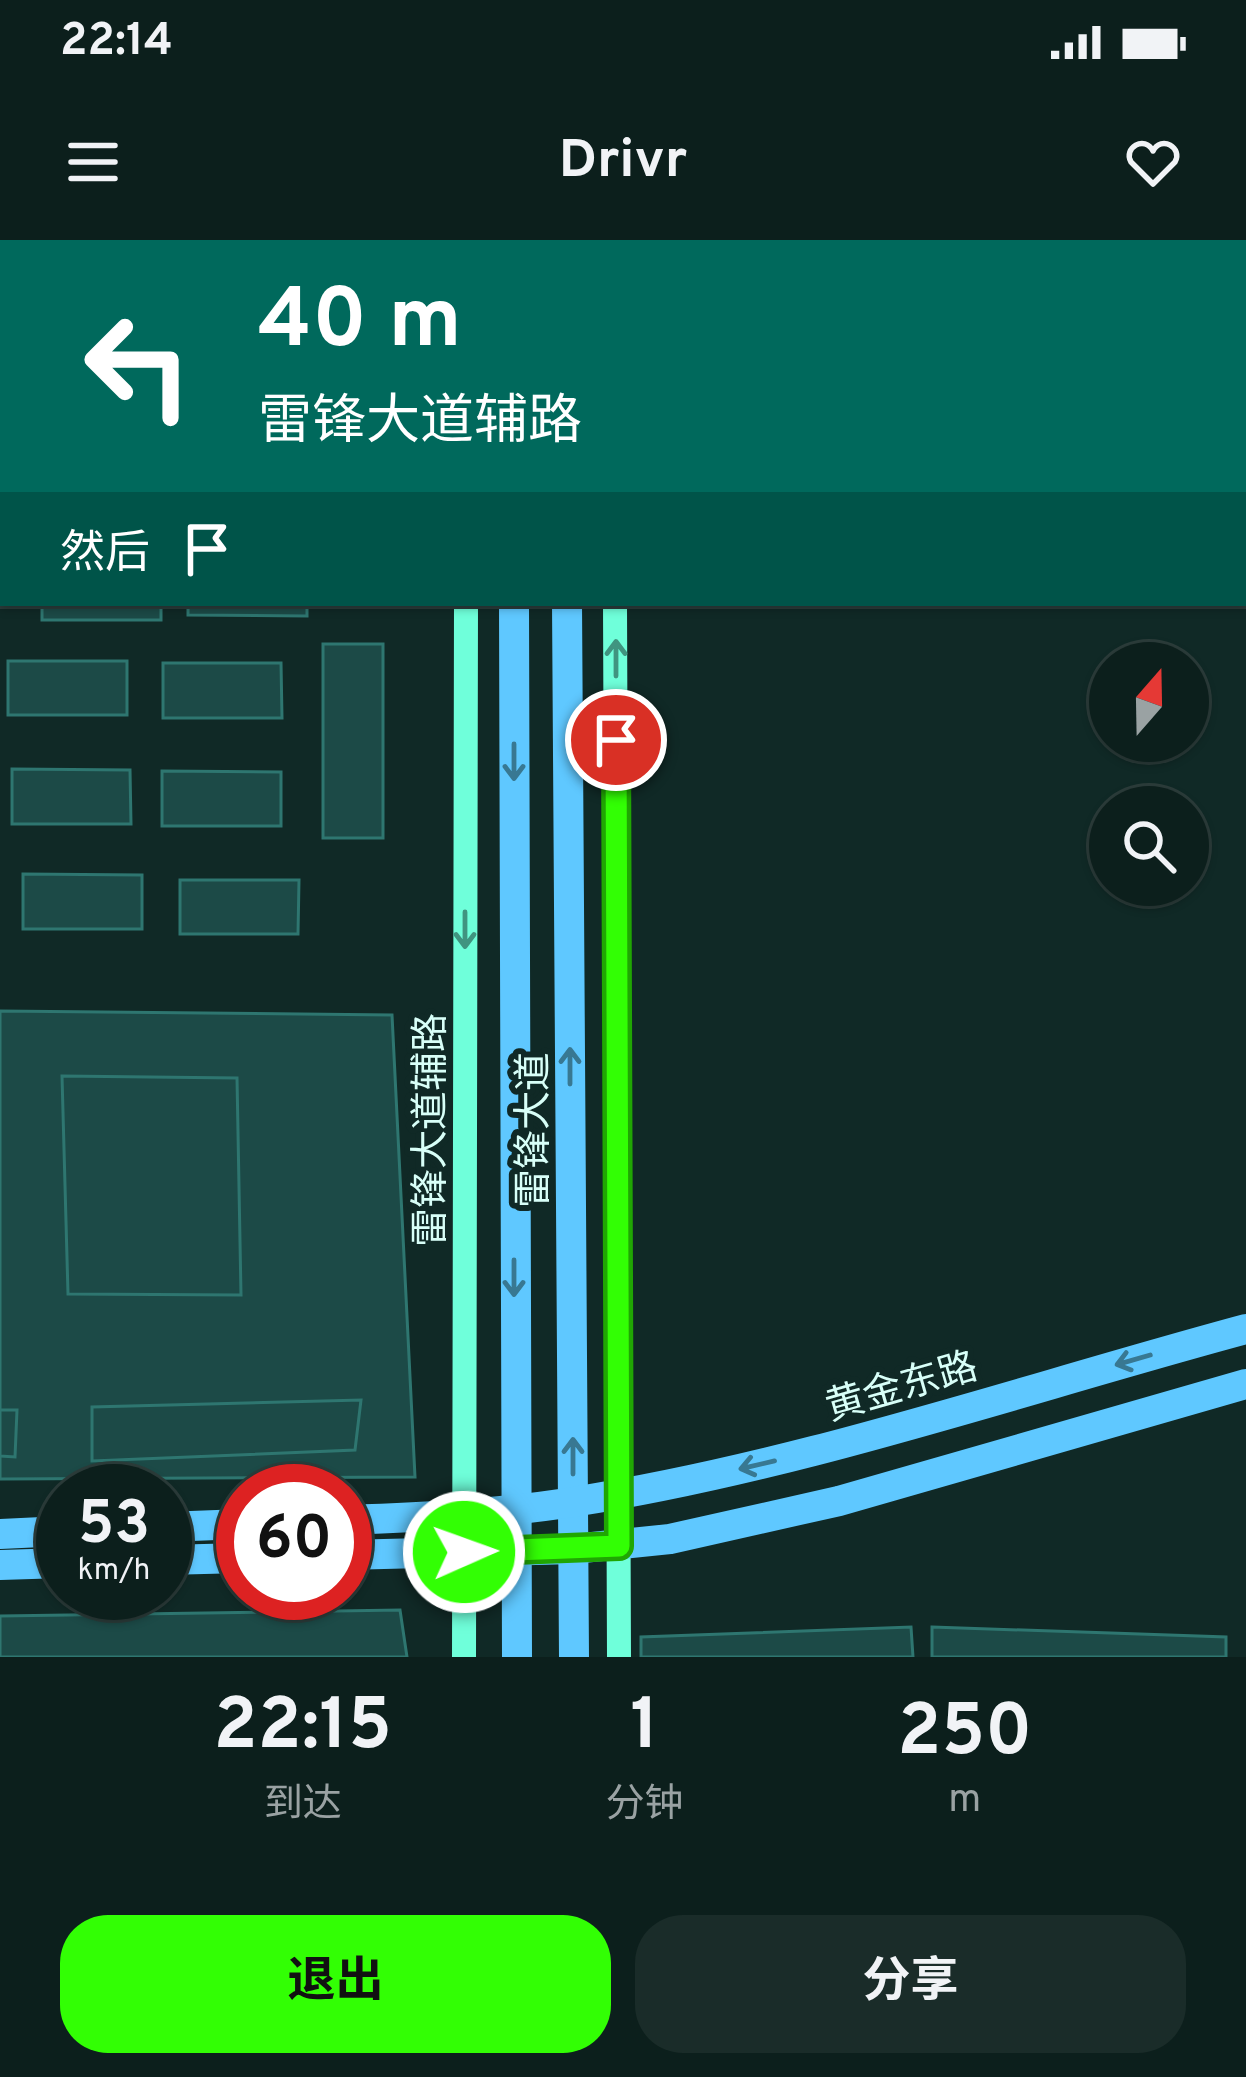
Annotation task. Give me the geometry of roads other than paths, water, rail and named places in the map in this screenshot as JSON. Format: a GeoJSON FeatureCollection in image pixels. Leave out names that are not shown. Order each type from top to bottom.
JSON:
{"type":"FeatureCollection","features":[{"type":"Feature","properties":{"kind":"main road","name":"雷锋大道"},"geometry":{"type":"LineString","coordinates":[[514,606],[517,1657]]}},
{"type":"Feature","properties":{"kind":"main road","name":"雷锋大道"},"geometry":{"type":"LineString","coordinates":[[567,606],[574,1657]]}},
{"type":"Feature","properties":{"kind":"main road","name":"黄金东路"},"geometry":{"type":"LineString","coordinates":[[372,1519],[464,1515],[620,1493],[828,1447],[1246,1330]]}},
{"type":"Feature","properties":{"kind":"main road"},"geometry":{"type":"LineString","coordinates":[[372,1554],[619,1546],[776,1517],[1246,1384]]}},
{"type":"Feature","properties":{"kind":"main road"},"geometry":{"type":"LineString","coordinates":[[0,1534],[36,1532]]}},
{"type":"Feature","properties":{"kind":"main road"},"geometry":{"type":"LineString","coordinates":[[0,1565],[36,1564]]}},
{"type":"Feature","properties":{"kind":"street","name":"雷锋大道辅路"},"geometry":{"type":"LineString","coordinates":[[464,1657],[466,606]]}},
{"type":"Feature","properties":{"kind":"street"},"geometry":{"type":"LineString","coordinates":[[615,606],[619,1657]]}}]}
